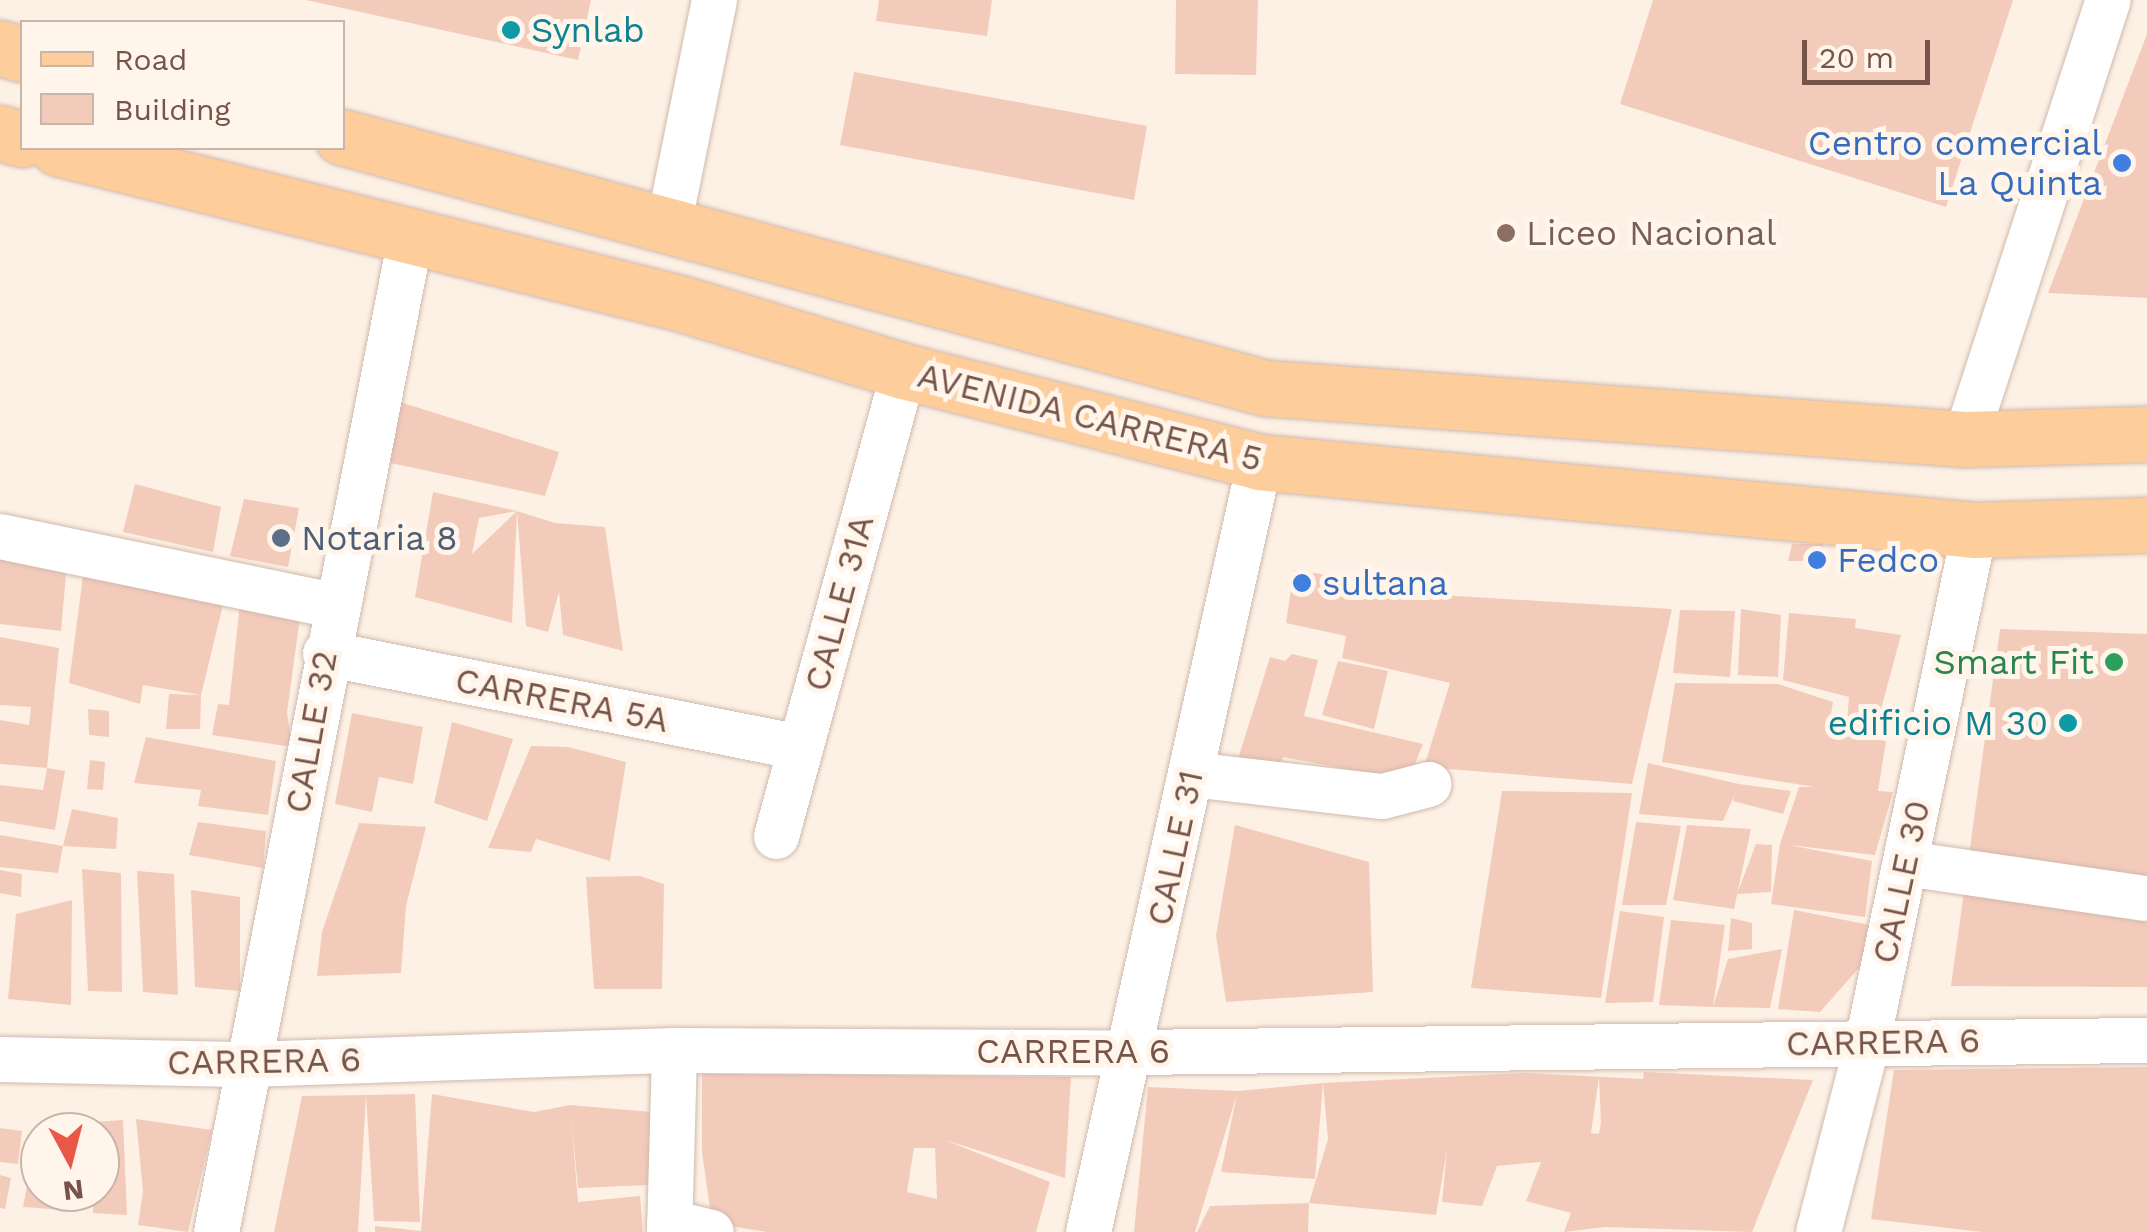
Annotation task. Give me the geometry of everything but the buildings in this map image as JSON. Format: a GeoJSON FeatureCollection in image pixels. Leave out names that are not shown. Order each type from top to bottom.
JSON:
{"type":"FeatureCollection","features":[{"type":"Feature","properties":{"kind":"main road","name":"AVENIDA CARRERA 5"},"geometry":{"type":"LineString","coordinates":[[345,138],[670,221],[1266,388],[1965,439],[2147,434]]}},
{"type":"Feature","properties":{"kind":"main road","name":"AVENIDA CARRERA 5"},"geometry":{"type":"LineString","coordinates":[[66,150],[411,233],[903,370],[1258,462],[1974,530],[2147,525]]}},
{"type":"Feature","properties":{"kind":"street"},"geometry":{"type":"LineString","coordinates":[[670,221],[714,0]]}},
{"type":"Feature","properties":{"kind":"street"},"geometry":{"type":"LineString","coordinates":[[1965,439],[2108,0]]}},
{"type":"Feature","properties":{"kind":"street","name":"CALLE 32"},"geometry":{"type":"LineString","coordinates":[[216,1232],[334,605],[411,233]]}},
{"type":"Feature","properties":{"kind":"street","name":"CALLE 31A"},"geometry":{"type":"LineString","coordinates":[[776,836],[903,370]]}},
{"type":"Feature","properties":{"kind":"street","name":"CALLE 31"},"geometry":{"type":"LineString","coordinates":[[1088,1232],[1131,1052],[1258,462]]}},
{"type":"Feature","properties":{"kind":"street","name":"CALLE 30"},"geometry":{"type":"LineString","coordinates":[[1818,1232],[1867,1042],[1974,530]]}},
{"type":"Feature","properties":{"kind":"street"},"geometry":{"type":"LineString","coordinates":[[0,536],[334,605]]}},
{"type":"Feature","properties":{"kind":"street","name":"CARRERA 5A"},"geometry":{"type":"LineString","coordinates":[[325,653],[800,747]]}},
{"type":"Feature","properties":{"kind":"street"},"geometry":{"type":"LineString","coordinates":[[1191,774],[1382,796],[1428,784]]}},
{"type":"Feature","properties":{"kind":"street"},"geometry":{"type":"LineString","coordinates":[[1905,863],[2144,898]]}},
{"type":"Feature","properties":{"kind":"street","name":"CARRERA 6"},"geometry":{"type":"LineString","coordinates":[[0,1059],[248,1064],[674,1050],[1131,1052],[2147,1040]]}},
{"type":"Feature","properties":{"kind":"street"},"geometry":{"type":"LineString","coordinates":[[674,1050],[683,1229]]}},
{"type":"Feature","properties":{"kind":"place","name":"Synlab"},"geometry":{"type":"Point","coordinates":[511,30]}},
{"type":"Feature","properties":{"kind":"place","name":"Centro comercial La Quinta"},"geometry":{"type":"Point","coordinates":[2122,163]}},
{"type":"Feature","properties":{"kind":"place","name":"Liceo Nacional"},"geometry":{"type":"Point","coordinates":[1506,233]}},
{"type":"Feature","properties":{"kind":"place","name":"Notaria 8"},"geometry":{"type":"Point","coordinates":[281,538]}},
{"type":"Feature","properties":{"kind":"place","name":"Fedco"},"geometry":{"type":"Point","coordinates":[1817,560]}},
{"type":"Feature","properties":{"kind":"place","name":"sultana"},"geometry":{"type":"Point","coordinates":[1302,583]}},
{"type":"Feature","properties":{"kind":"place","name":"Smart Fit"},"geometry":{"type":"Point","coordinates":[2114,662]}},
{"type":"Feature","properties":{"kind":"place","name":"edificio M 30"},"geometry":{"type":"Point","coordinates":[2068,723]}}]}
